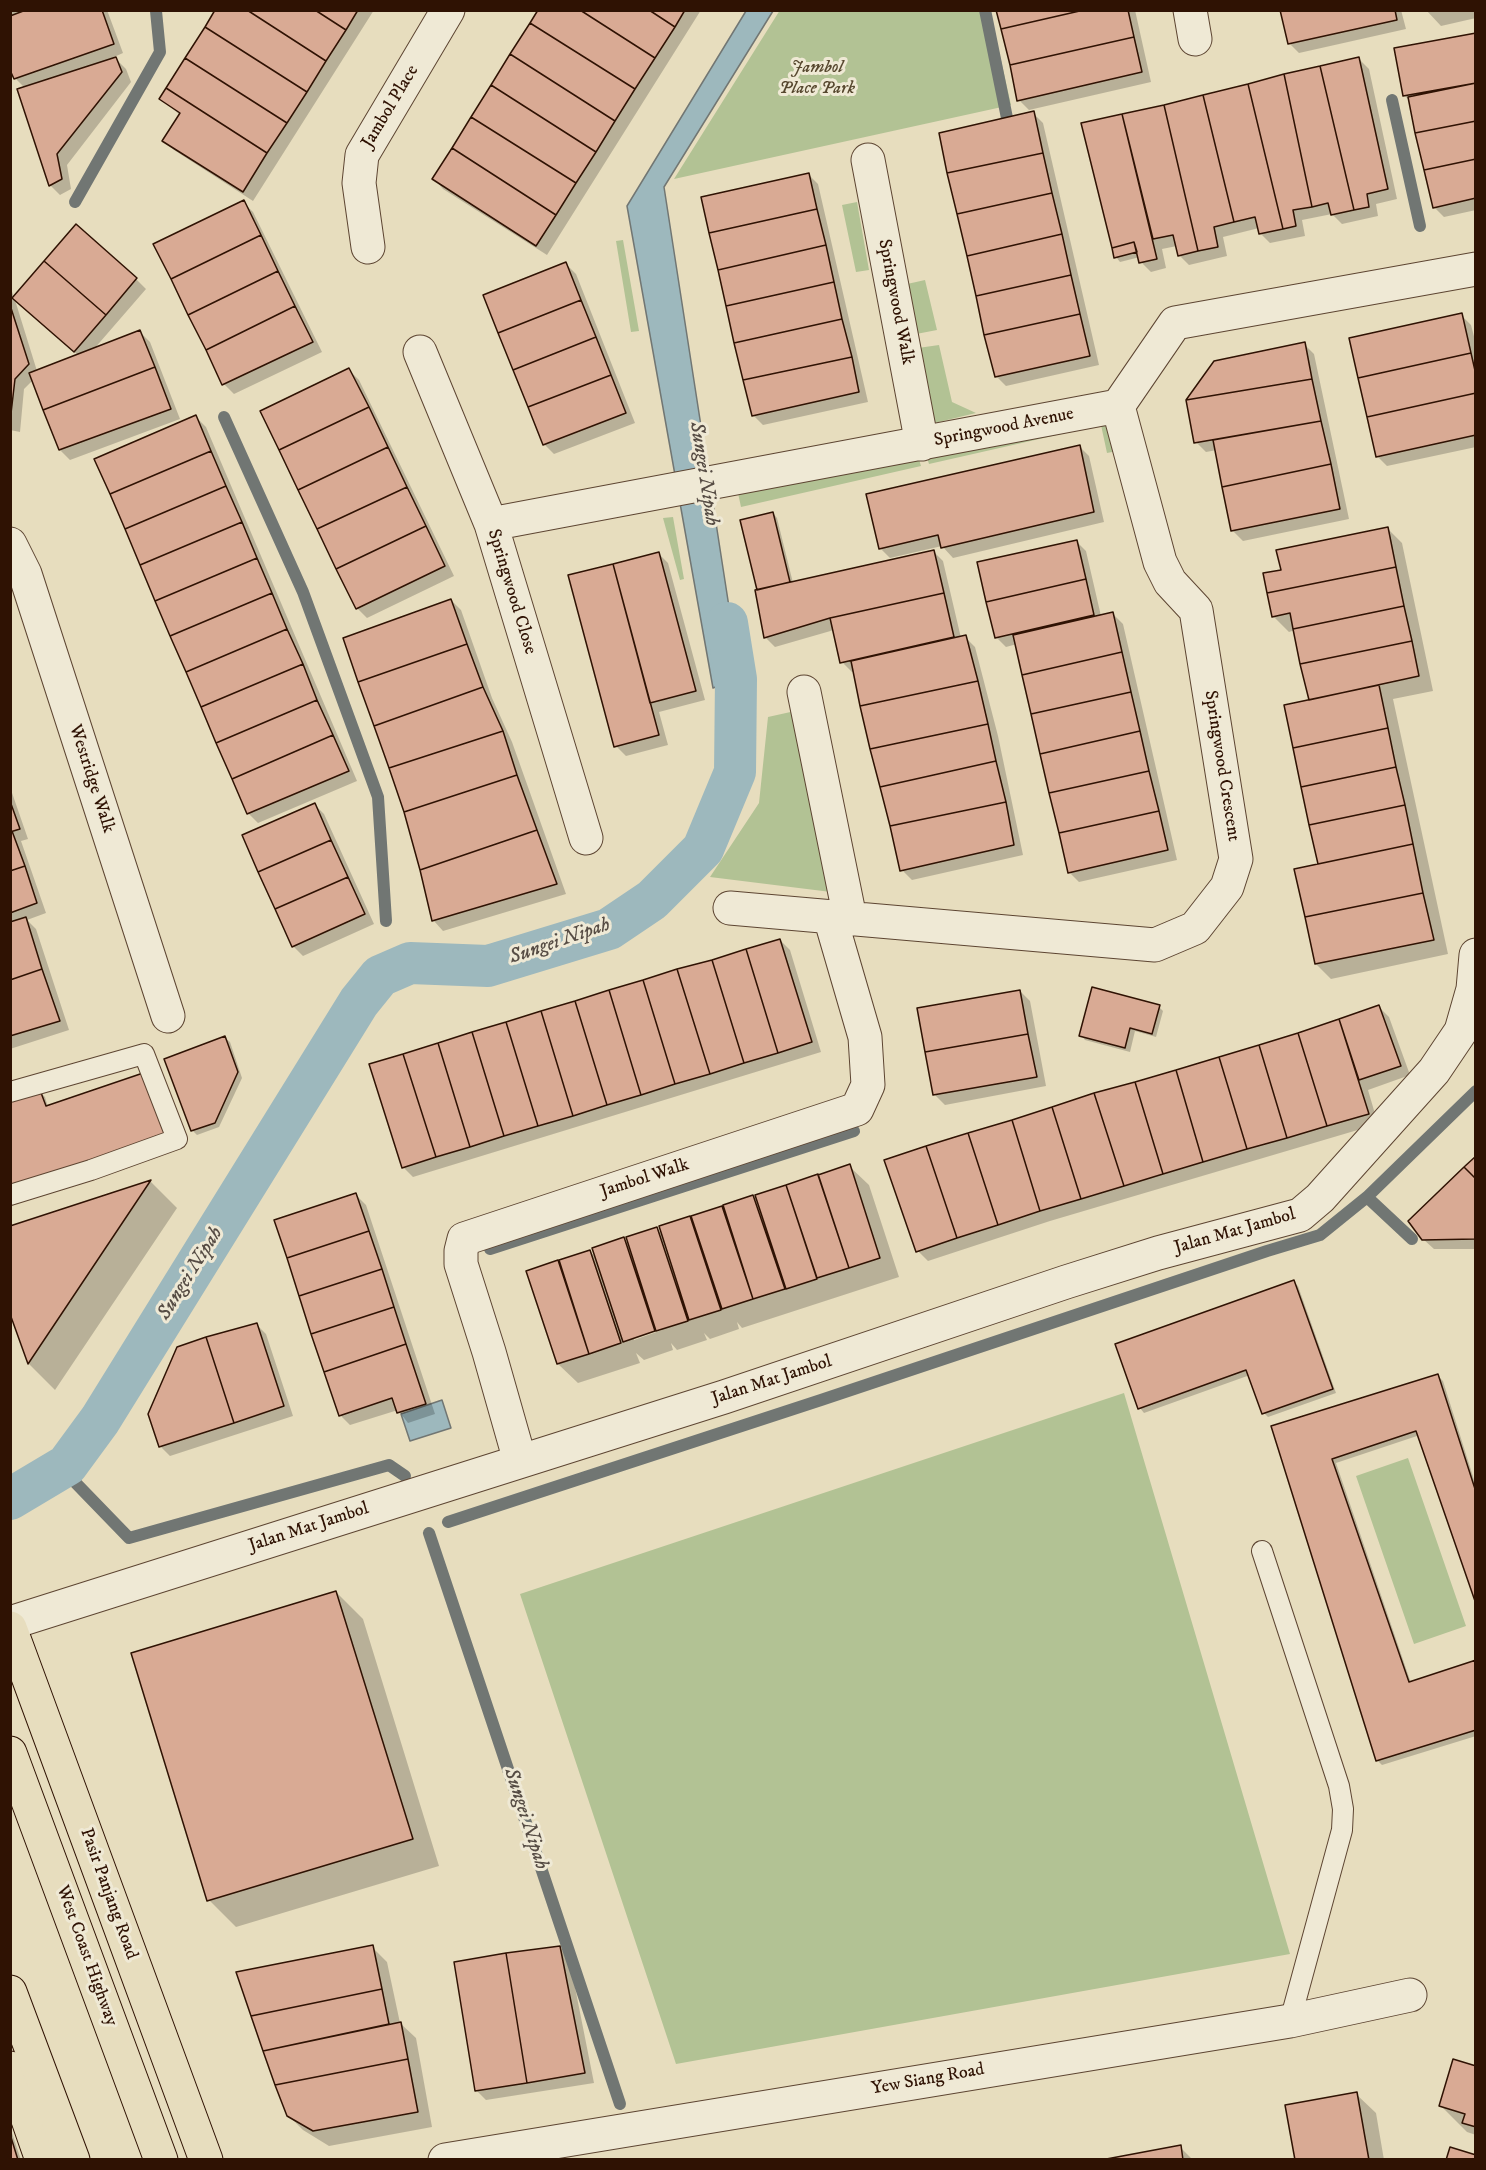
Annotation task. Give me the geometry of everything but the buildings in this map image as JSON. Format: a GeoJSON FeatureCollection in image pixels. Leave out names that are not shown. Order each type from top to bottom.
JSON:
{"type":"FeatureCollection","features":[{"type":"Feature","properties":{"kind":"main road","name":"Pasir Panjang Road"},"geometry":{"type":"LineString","coordinates":[[10,1628],[206,2160]]}},
{"type":"Feature","properties":{"kind":"main road","name":"West Coast Highway"},"geometry":{"type":"LineString","coordinates":[[10,1753],[161,2160]]}},
{"type":"Feature","properties":{"kind":"main road"},"geometry":{"type":"LineString","coordinates":[[10,1992],[72,2160]]}},
{"type":"Feature","properties":{"kind":"main road"},"geometry":{"type":"LineString","coordinates":[[10,2068],[42,2160]]}},
{"type":"Feature","properties":{"kind":"street","name":"Jambol Place"},"geometry":{"type":"LineString","coordinates":[[368,247],[359,183],[362,155],[448,10]]}},
{"type":"Feature","properties":{"kind":"street","name":"Springwood Walk"},"geometry":{"type":"LineString","coordinates":[[868,160],[922,444]]}},
{"type":"Feature","properties":{"kind":"street"},"geometry":{"type":"LineString","coordinates":[[1118,406],[1175,323],[1476,269]]}},
{"type":"Feature","properties":{"kind":"street","name":"Springwood Close"},"geometry":{"type":"LineString","coordinates":[[420,352],[490,524],[586,838]]}},
{"type":"Feature","properties":{"kind":"street","name":"Springwood Avenue"},"geometry":{"type":"LineString","coordinates":[[490,524],[1118,406]]}},
{"type":"Feature","properties":{"kind":"street","name":"Springwood Crescent"},"geometry":{"type":"LineString","coordinates":[[730,908],[1155,945],[1196,928],[1227,887],[1236,859],[1196,610],[1170,582],[1161,562],[1118,406]]}},
{"type":"Feature","properties":{"kind":"street","name":"Westridge Walk"},"geometry":{"type":"LineString","coordinates":[[10,544],[25,574],[168,1016]]}},
{"type":"Feature","properties":{"kind":"street"},"geometry":{"type":"LineString","coordinates":[[804,692],[840,918]]}},
{"type":"Feature","properties":{"kind":"street","name":"Jambol Walk"},"geometry":{"type":"LineString","coordinates":[[520,1461],[461,1264],[460,1251],[464,1239],[857,1109],[868,1085],[865,1037],[840,918]]}},
{"type":"Feature","properties":{"kind":"street","name":"Jalan Mat Jambol"},"geometry":{"type":"LineString","coordinates":[[10,1623],[748,1389],[1066,1281],[1158,1253],[1300,1215],[1320,1198],[1468,1030],[1476,955]]}},
{"type":"Feature","properties":{"kind":"street","name":"Yew Siang Road"},"geometry":{"type":"LineString","coordinates":[[446,2160],[1290,2021],[1410,1995]]}},
{"type":"Feature","properties":{"kind":"lane"},"geometry":{"type":"LineString","coordinates":[[10,1092],[144,1054],[177,1139],[91,1170],[11,1193]]}},
{"type":"Feature","properties":{"kind":"lane"},"geometry":{"type":"LineString","coordinates":[[1262,1551],[1339,1786],[1342,1809],[1342,1830],[1290,2021]]}},
{"type":"Feature","properties":{"kind":"green space","name":"Jambol Place Park"},"geometry":{"type":"Polygon","coordinates":[[[780,10],[990,11],[1011,105],[674,179],[780,10]]]}},
{"type":"Feature","properties":{"kind":"green space"},"geometry":{"type":"Polygon","coordinates":[[[857,202],[869,270],[856,272],[842,205],[857,202]]]}},
{"type":"Feature","properties":{"kind":"green space"},"geometry":{"type":"Polygon","coordinates":[[[623,240],[639,331],[631,332],[616,241],[623,240]]]}},
{"type":"Feature","properties":{"kind":"green space"},"geometry":{"type":"Polygon","coordinates":[[[925,280],[937,330],[885,340],[876,291],[925,280]]]}},
{"type":"Feature","properties":{"kind":"green space"},"geometry":{"type":"Polygon","coordinates":[[[939,345],[952,402],[976,413],[918,427],[904,350],[939,345]]]}},
{"type":"Feature","properties":{"kind":"green space"},"geometry":{"type":"Polygon","coordinates":[[[1108,414],[1117,451],[1107,453],[1101,425],[929,464],[926,454],[918,456],[921,466],[741,507],[738,493],[1108,414]]]}},
{"type":"Feature","properties":{"kind":"green space"},"geometry":{"type":"Polygon","coordinates":[[[673,517],[684,579],[680,580],[663,518],[673,517]]]}},
{"type":"Feature","properties":{"kind":"green space"},"geometry":{"type":"Polygon","coordinates":[[[795,711],[831,892],[710,877],[759,803],[768,717],[795,711]]]}},
{"type":"Feature","properties":{"kind":"green space"},"geometry":{"type":"Polygon","coordinates":[[[1124,1393],[1290,1954],[676,2064],[520,1594],[1124,1393]]]}},
{"type":"Feature","properties":{"kind":"green space"},"geometry":{"type":"Polygon","coordinates":[[[1408,1458],[1466,1626],[1414,1644],[1356,1476],[1408,1458]]]}},
{"type":"Feature","properties":{"kind":"water"},"geometry":{"type":"Polygon","coordinates":[[[746,11],[773,11],[664,187],[740,678],[713,688],[627,206],[746,11]]]}},
{"type":"Feature","properties":{"kind":"water"},"geometry":{"type":"Polygon","coordinates":[[[442,1400],[451,1428],[410,1441],[401,1414],[442,1400]]]}},
{"type":"Feature","properties":{"kind":"waterway"},"geometry":{"type":"LineString","coordinates":[[985,10],[1007,118]]}},
{"type":"Feature","properties":{"kind":"waterway"},"geometry":{"type":"LineString","coordinates":[[75,202],[160,52],[156,11]]}},
{"type":"Feature","properties":{"kind":"waterway"},"geometry":{"type":"LineString","coordinates":[[1392,100],[1420,226]]}},
{"type":"Feature","properties":{"kind":"waterway"},"geometry":{"type":"LineString","coordinates":[[224,417],[303,592],[378,797],[386,921]]}},
{"type":"Feature","properties":{"kind":"waterway","name":"Sungei Nipah"},"geometry":{"type":"LineString","coordinates":[[10,1499],[67,1465],[100,1420],[359,1002],[380,976],[410,963],[488,966],[609,929],[652,900],[703,849],[735,772],[736,679],[727,623]]}},
{"type":"Feature","properties":{"kind":"waterway"},"geometry":{"type":"LineString","coordinates":[[448,1522],[1320,1235],[1367,1197],[1476,1091]]}},
{"type":"Feature","properties":{"kind":"waterway"},"geometry":{"type":"LineString","coordinates":[[490,1249],[854,1131]]}},
{"type":"Feature","properties":{"kind":"waterway"},"geometry":{"type":"LineString","coordinates":[[1367,1197],[1412,1239]]}},
{"type":"Feature","properties":{"kind":"waterway","name":"Sungei Nipah"},"geometry":{"type":"LineString","coordinates":[[67,1465],[68,1475],[129,1538],[389,1465],[405,1476]]}},
{"type":"Feature","properties":{"kind":"waterway","name":"Sungei Nipah"},"geometry":{"type":"LineString","coordinates":[[429,1533],[620,2104]]}}]}
